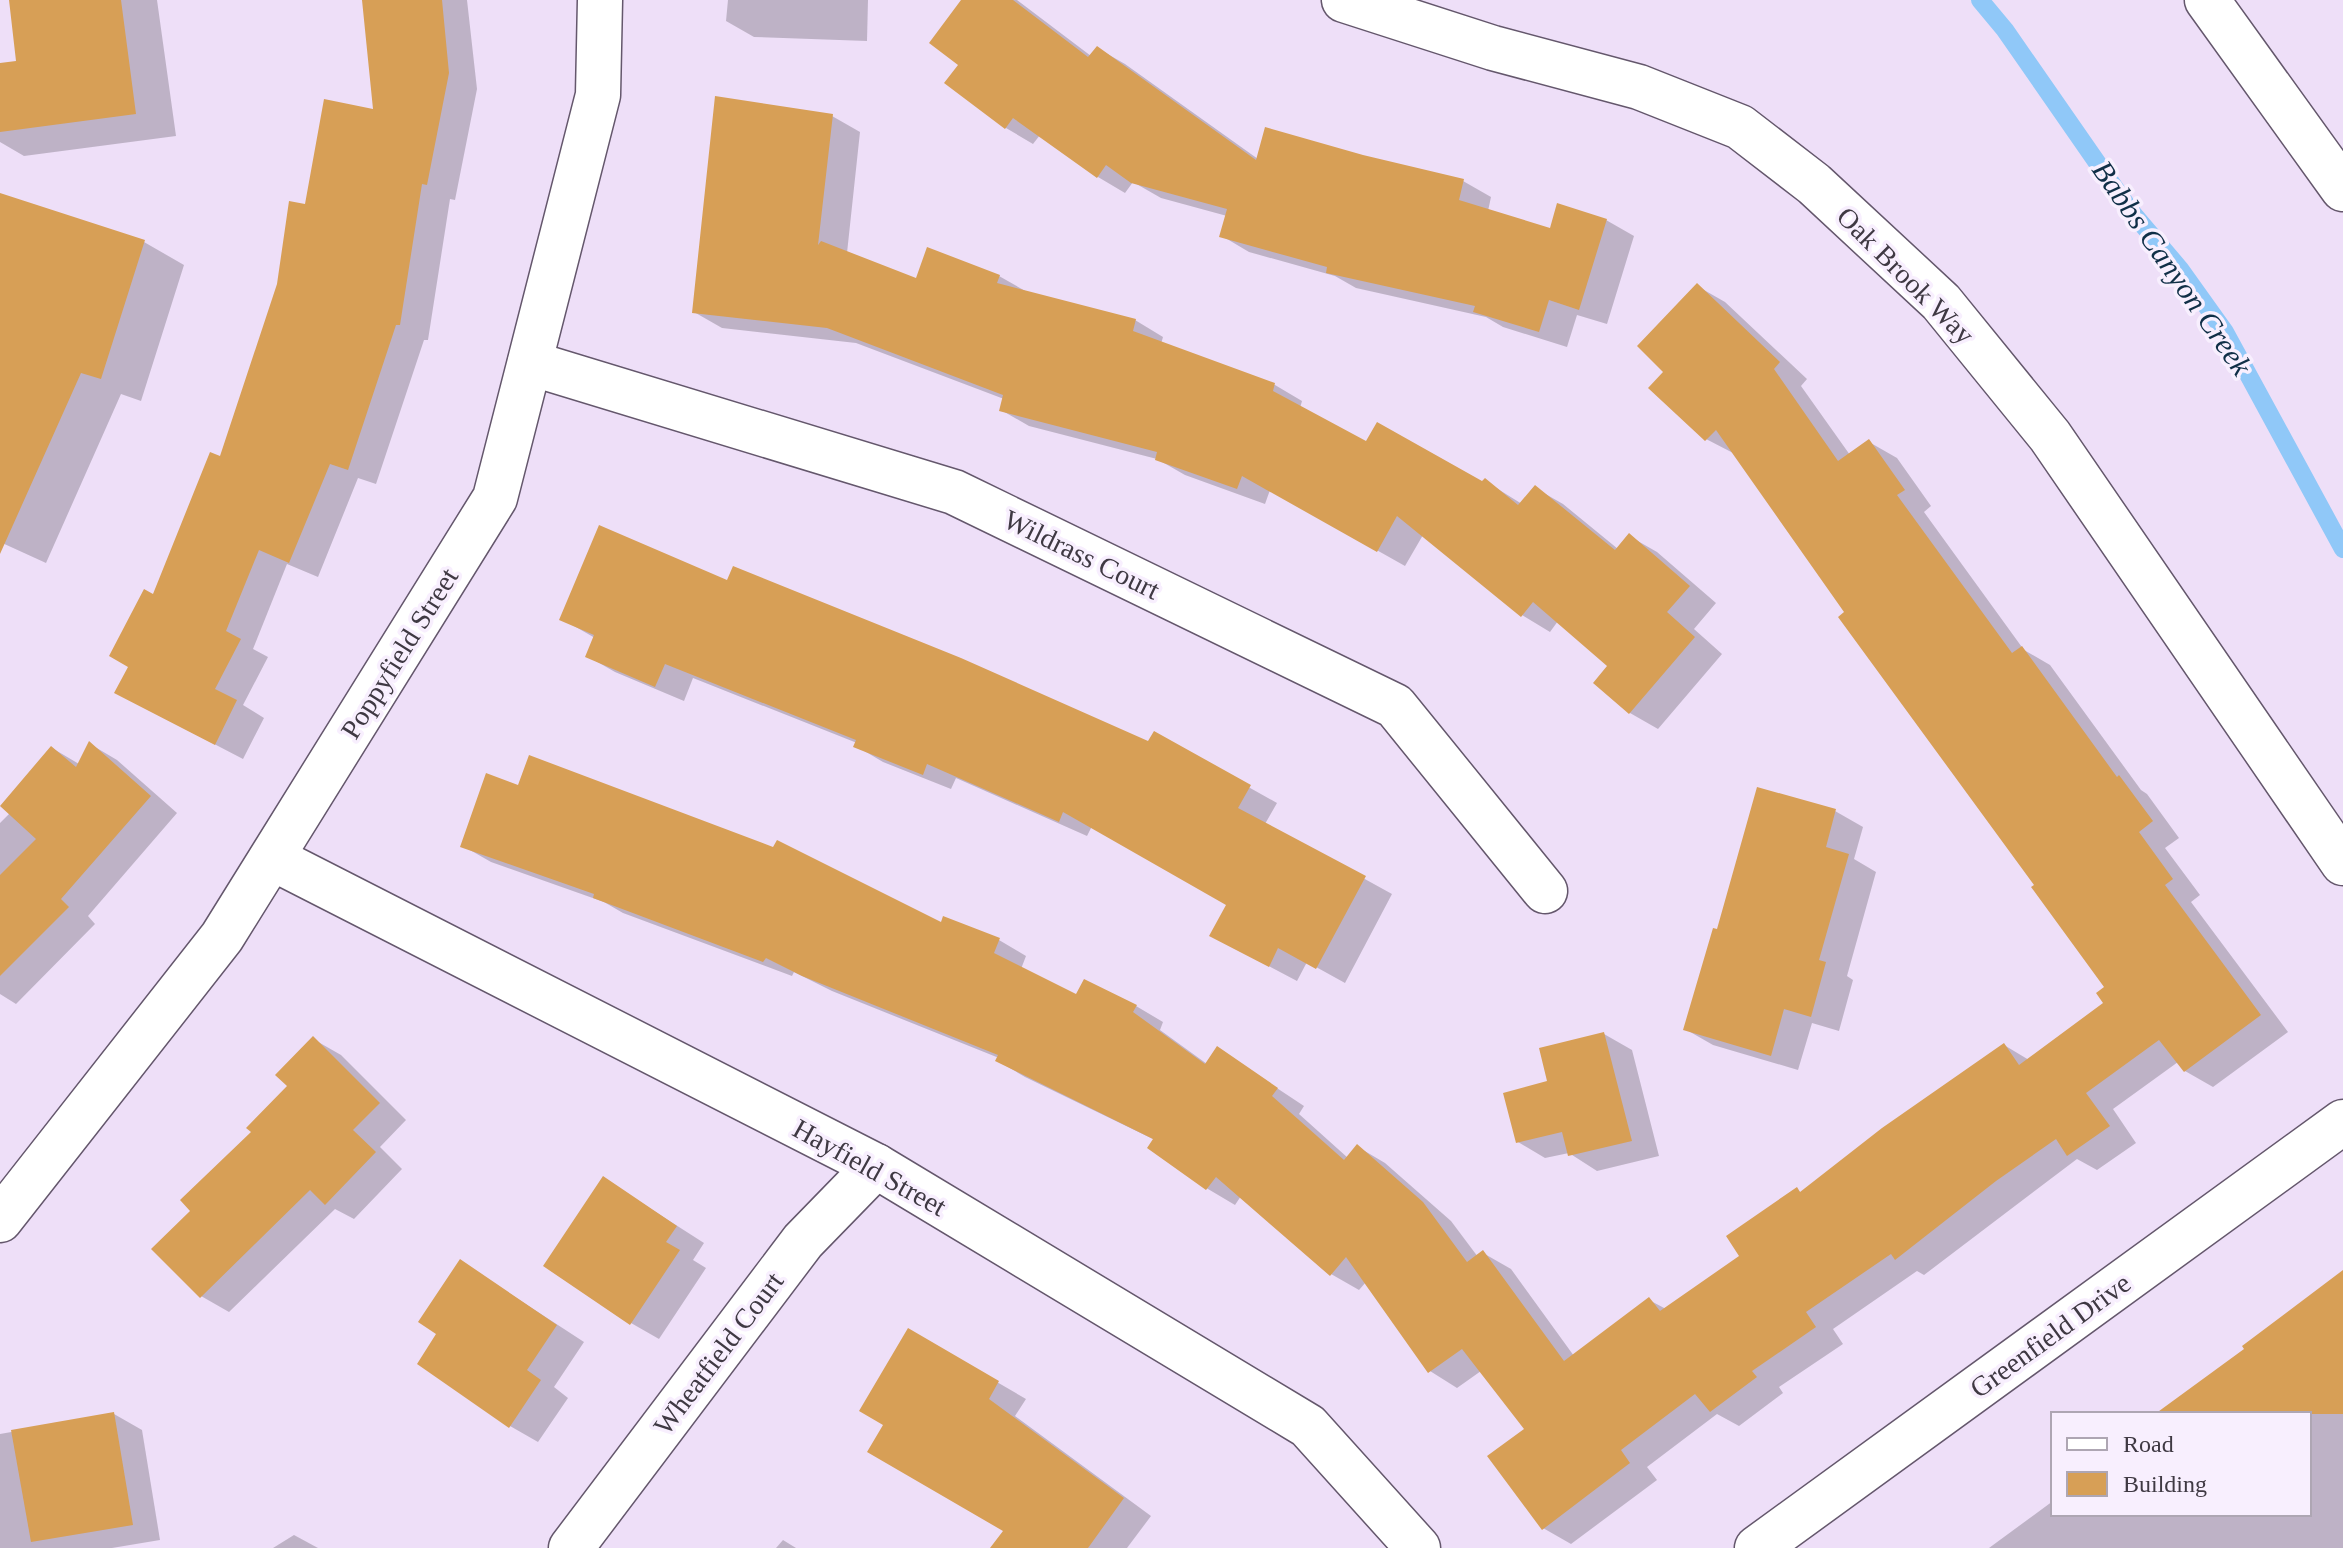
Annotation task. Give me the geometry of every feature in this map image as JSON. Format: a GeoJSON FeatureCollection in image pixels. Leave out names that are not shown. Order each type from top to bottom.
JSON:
{"type":"FeatureCollection","features":[{"type":"Feature","properties":{"kind":"street","name":"Poppyfield Street"},"geometry":{"type":"LineString","coordinates":[[0,1220],[222,937],[495,498],[598,95],[600,0]]}},
{"type":"Feature","properties":{"kind":"street","name":"Oak Brook Way"},"geometry":{"type":"LineString","coordinates":[[1344,0],[1493,48],[1653,92],[1740,127],[1814,184],[1941,302],[2050,436],[2343,863]]}},
{"type":"Feature","properties":{"kind":"street"},"geometry":{"type":"LineString","coordinates":[[2207,0],[2343,189]]}},
{"type":"Feature","properties":{"kind":"street","name":"Wildrass Court"},"geometry":{"type":"LineString","coordinates":[[530,363],[954,492],[1395,706],[1545,891]]}},
{"type":"Feature","properties":{"kind":"street","name":"Hayfield Street"},"geometry":{"type":"LineString","coordinates":[[272,858],[876,1166],[1308,1426],[1418,1548]]}},
{"type":"Feature","properties":{"kind":"street","name":"Greenfield Drive"},"geometry":{"type":"LineString","coordinates":[[1757,1548],[2343,1122]]}},
{"type":"Feature","properties":{"kind":"street","name":"Wheatfield Court"},"geometry":{"type":"LineString","coordinates":[[571,1548],[803,1241],[876,1166]]}},
{"type":"Feature","properties":{"kind":"building"},"geometry":{"type":"Polygon","coordinates":[[[9,0],[121,0],[136,114],[0,132],[0,63],[16,61],[9,0]]]}},
{"type":"Feature","properties":{"kind":"building"},"geometry":{"type":"Polygon","coordinates":[[[362,0],[442,0],[449,73],[427,185],[422,184],[400,325],[396,325],[348,470],[330,464],[289,563],[259,550],[226,631],[241,639],[215,689],[237,700],[215,745],[114,693],[128,667],[109,656],[144,589],[153,594],[210,452],[220,456],[277,284],[289,201],[305,204],[324,99],[373,109],[362,0]]]}},
{"type":"Feature","properties":{"kind":"building"},"geometry":{"type":"Polygon","coordinates":[[[961,0],[1013,0],[1088,57],[1097,46],[1256,160],[1265,127],[1464,179],[1459,200],[1550,228],[1557,203],[1607,219],[1579,310],[1549,300],[1539,332],[1473,312],[1475,306],[1326,273],[1327,267],[1219,237],[1227,209],[1131,183],[1106,165],[1097,178],[1013,118],[1005,129],[944,83],[958,65],[929,43],[961,0]]]}},
{"type":"Feature","properties":{"kind":"building"},"geometry":{"type":"Polygon","coordinates":[[[715,96],[833,114],[818,245],[821,241],[916,278],[927,247],[1000,275],[997,283],[1136,319],[1133,331],[1275,383],[1273,391],[1366,441],[1377,422],[1482,481],[1485,478],[1518,505],[1535,485],[1615,550],[1629,533],[1690,586],[1667,612],[1695,637],[1629,714],[1593,683],[1607,666],[1533,602],[1521,617],[1397,516],[1377,552],[1242,476],[1237,489],[1155,460],[1157,452],[999,411],[1003,395],[827,328],[692,313],[715,96]]]}},
{"type":"Feature","properties":{"kind":"building"},"geometry":{"type":"Polygon","coordinates":[[[0,193],[145,240],[101,379],[81,373],[0,554],[0,193]]]}},
{"type":"Feature","properties":{"kind":"building"},"geometry":{"type":"Polygon","coordinates":[[[1697,283],[1780,362],[1774,369],[1838,461],[1869,439],[1905,490],[1897,495],[2012,653],[2022,646],[2117,777],[2119,775],[2153,821],[2139,832],[2173,879],[2165,885],[2261,1015],[2184,1072],[2159,1040],[2086,1093],[2110,1126],[2067,1156],[2056,1139],[1996,1181],[1895,1260],[1891,1254],[1806,1312],[1816,1327],[1752,1371],[1757,1377],[1710,1412],[1695,1394],[1621,1450],[1630,1463],[1542,1530],[1487,1456],[1524,1429],[1462,1349],[1428,1373],[1346,1257],[1330,1276],[1216,1177],[1206,1190],[1147,1148],[1153,1139],[995,1061],[998,1055],[802,976],[766,958],[763,962],[593,898],[594,894],[460,847],[486,773],[518,785],[529,755],[773,847],[777,840],[941,922],[943,916],[1000,938],[994,953],[1076,994],[1084,979],[1137,1005],[1133,1012],[1205,1064],[1217,1046],[1278,1088],[1272,1096],[1344,1160],[1357,1144],[1423,1202],[1467,1262],[1483,1250],[1564,1361],[1649,1297],[1660,1311],[1739,1256],[1726,1236],[1797,1187],[1800,1192],[1882,1128],[2004,1043],[2019,1065],[2103,1003],[2096,993],[2104,987],[2031,887],[2034,885],[1838,617],[1844,612],[1716,430],[1705,441],[1648,388],[1663,372],[1637,346],[1697,283]]]}},
{"type":"Feature","properties":{"kind":"building"},"geometry":{"type":"Polygon","coordinates":[[[599,525],[727,580],[733,566],[961,658],[1148,741],[1154,731],[1251,785],[1238,808],[1366,876],[1316,969],[1278,948],[1269,967],[1209,936],[1226,905],[1063,812],[1059,822],[927,764],[923,775],[853,747],[856,740],[665,664],[655,687],[585,657],[594,635],[559,620],[599,525]]]}},
{"type":"Feature","properties":{"kind":"building"},"geometry":{"type":"Polygon","coordinates":[[[89,741],[151,796],[61,899],[69,907],[0,976],[0,875],[36,839],[0,806],[51,746],[76,767],[89,741]]]}},
{"type":"Feature","properties":{"kind":"building"},"geometry":{"type":"Polygon","coordinates":[[[1757,787],[1836,809],[1826,847],[1849,854],[1819,960],[1826,962],[1811,1017],[1784,1009],[1771,1056],[1683,1030],[1713,928],[1717,929],[1757,787]]]}},
{"type":"Feature","properties":{"kind":"building"},"geometry":{"type":"Polygon","coordinates":[[[1604,1032],[1632,1141],[1568,1156],[1562,1132],[1516,1143],[1503,1093],[1547,1081],[1539,1048],[1604,1032]]]}},
{"type":"Feature","properties":{"kind":"building"},"geometry":{"type":"Polygon","coordinates":[[[313,1036],[380,1103],[353,1130],[376,1152],[325,1205],[310,1190],[200,1298],[151,1249],[190,1211],[180,1200],[251,1132],[246,1128],[287,1086],[275,1075],[313,1036]]]}},
{"type":"Feature","properties":{"kind":"building"},"geometry":{"type":"Polygon","coordinates":[[[603,1176],[677,1226],[666,1242],[680,1250],[630,1325],[543,1266],[603,1176]]]}},
{"type":"Feature","properties":{"kind":"building"},"geometry":{"type":"Polygon","coordinates":[[[460,1259],[557,1325],[527,1370],[541,1380],[509,1428],[417,1364],[436,1334],[418,1322],[460,1259]]]}},
{"type":"Feature","properties":{"kind":"building"},"geometry":{"type":"Polygon","coordinates":[[[2343,1270],[2343,1414],[2158,1412],[2244,1349],[2242,1346],[2343,1270]]]}},
{"type":"Feature","properties":{"kind":"building"},"geometry":{"type":"Polygon","coordinates":[[[908,1328],[999,1381],[989,1399],[1124,1498],[1088,1548],[990,1548],[1003,1531],[867,1452],[883,1425],[859,1411],[908,1328]]]}},
{"type":"Feature","properties":{"kind":"building"},"geometry":{"type":"Polygon","coordinates":[[[114,1412],[133,1525],[31,1542],[11,1430],[114,1412]]]}},
{"type":"Feature","properties":{"kind":"waterway","name":"Babbs Canyon Creek"},"geometry":{"type":"LineString","coordinates":[[1980,0],[2005,30],[2130,210],[2180,269],[2225,332],[2343,549]]}}]}
